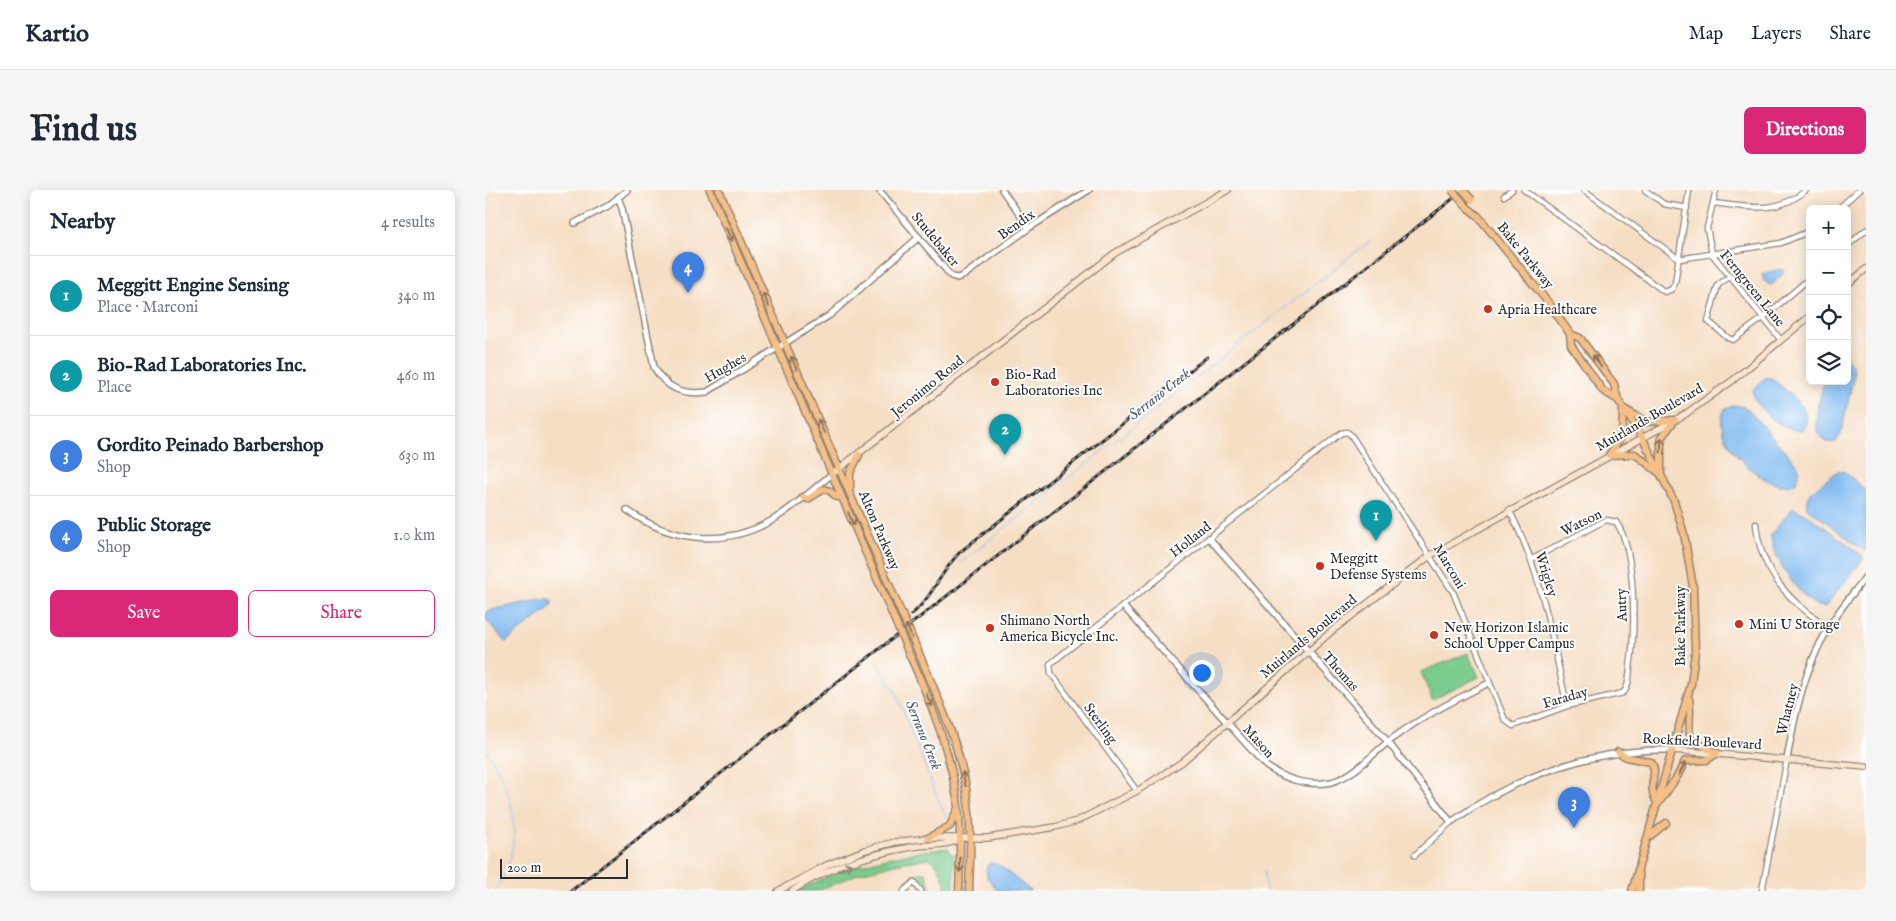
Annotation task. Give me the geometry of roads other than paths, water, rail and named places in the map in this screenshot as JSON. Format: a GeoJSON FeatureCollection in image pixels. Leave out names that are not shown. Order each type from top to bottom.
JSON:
{"type":"FeatureCollection","features":[{"type":"Feature","properties":{"kind":"main road","name":"Alton Parkway"},"geometry":{"type":"LineString","coordinates":[[709,190],[940,728],[953,774],[958,806],[960,839],[959,891]]}},
{"type":"Feature","properties":{"kind":"main road","name":"Alton Parkway"},"geometry":{"type":"LineString","coordinates":[[719,190],[944,711],[959,759],[968,797],[970,838],[969,891]]}},
{"type":"Feature","properties":{"kind":"main road","name":"Jeronimo Road"},"geometry":{"type":"LineString","coordinates":[[831,475],[1115,253],[1229,190]]}},
{"type":"Feature","properties":{"kind":"main road","name":"Bake Parkway"},"geometry":{"type":"LineString","coordinates":[[1452,190],[1478,216],[1540,291],[1570,334],[1571,345],[1603,391],[1618,400]]}},
{"type":"Feature","properties":{"kind":"main road","name":"Bake Parkway"},"geometry":{"type":"LineString","coordinates":[[1463,190],[1472,200],[1478,216]]}},
{"type":"Feature","properties":{"kind":"main road"},"geometry":{"type":"LineString","coordinates":[[1851,282],[1866,269]]}},
{"type":"Feature","properties":{"kind":"main road","name":"Muirlands Boulevard"},"geometry":{"type":"LineString","coordinates":[[960,839],[1015,835],[1077,821],[1137,791],[1182,762],[1366,603],[1431,555],[1509,510],[1675,420],[1732,382],[1806,319]]}},
{"type":"Feature","properties":{"kind":"main road","name":"Bake Parkway"},"geometry":{"type":"LineString","coordinates":[[1570,334],[1580,338],[1614,384],[1618,400],[1642,437],[1661,474],[1674,501],[1684,534],[1693,587],[1695,652],[1688,695],[1632,891]]}},
{"type":"Feature","properties":{"kind":"main road"},"geometry":{"type":"LineString","coordinates":[[1609,455],[1622,436],[1623,408],[1647,422],[1675,420]]}},
{"type":"Feature","properties":{"kind":"main road"},"geometry":{"type":"LineString","coordinates":[[1661,474],[1661,438],[1675,420]]}},
{"type":"Feature","properties":{"kind":"main road"},"geometry":{"type":"LineString","coordinates":[[1609,455],[1635,454],[1661,474]]}},
{"type":"Feature","properties":{"kind":"main road"},"geometry":{"type":"LineString","coordinates":[[850,492],[850,473],[859,455]]}},
{"type":"Feature","properties":{"kind":"main road"},"geometry":{"type":"LineString","coordinates":[[803,498],[808,499],[824,489],[837,497],[841,497]]}},
{"type":"Feature","properties":{"kind":"main road"},"geometry":{"type":"LineString","coordinates":[[1618,752],[1626,757],[1651,762],[1655,771],[1651,786],[1652,795],[1658,804],[1673,784],[1685,761],[1707,760],[1717,753],[1691,740],[1689,734],[1691,711],[1688,695]]}},
{"type":"Feature","properties":{"kind":"main road","name":"Rockfield Boulevard"},"geometry":{"type":"LineString","coordinates":[[1673,750],[1787,759],[1866,768]]}},
{"type":"Feature","properties":{"kind":"main road"},"geometry":{"type":"LineString","coordinates":[[928,838],[950,826],[958,806]]}},
{"type":"Feature","properties":{"kind":"main road"},"geometry":{"type":"LineString","coordinates":[[1648,838],[1666,823]]}},
{"type":"Feature","properties":{"kind":"main road"},"geometry":{"type":"LineString","coordinates":[[778,891],[819,869],[865,850],[895,842],[928,838],[951,836],[960,839]]}},
{"type":"Feature","properties":{"kind":"main road"},"geometry":{"type":"LineString","coordinates":[[792,891],[839,869],[878,855],[913,847],[951,844],[960,839]]}},
{"type":"Feature","properties":{"kind":"main road"},"geometry":{"type":"LineString","coordinates":[[1639,867],[1639,891]]}},
{"type":"Feature","properties":{"kind":"street"},"geometry":{"type":"LineString","coordinates":[[575,223],[608,206],[627,190]]}},
{"type":"Feature","properties":{"kind":"street","name":"Studebaker"},"geometry":{"type":"LineString","coordinates":[[879,190],[951,276],[957,278]]}},
{"type":"Feature","properties":{"kind":"street"},"geometry":{"type":"LineString","coordinates":[[1002,190],[1029,228]]}},
{"type":"Feature","properties":{"kind":"street","name":"Bendix"},"geometry":{"type":"LineString","coordinates":[[957,278],[963,276],[1029,228],[1089,190]]}},
{"type":"Feature","properties":{"kind":"street"},"geometry":{"type":"LineString","coordinates":[[1504,196],[1512,190]]}},
{"type":"Feature","properties":{"kind":"street"},"geometry":{"type":"LineString","coordinates":[[1524,190],[1662,292],[1667,292],[1674,287],[1689,190]]}},
{"type":"Feature","properties":{"kind":"street"},"geometry":{"type":"LineString","coordinates":[[1584,190],[1679,259],[1781,243],[1806,233]]}},
{"type":"Feature","properties":{"kind":"street"},"geometry":{"type":"LineString","coordinates":[[1645,190],[1664,204],[1687,208]]}},
{"type":"Feature","properties":{"kind":"street","name":"Ferngreen Lane"},"geometry":{"type":"LineString","coordinates":[[1716,190],[1707,237],[1711,254],[1781,340]]}},
{"type":"Feature","properties":{"kind":"street"},"geometry":{"type":"LineString","coordinates":[[1713,203],[1769,208],[1789,202],[1806,190]]}},
{"type":"Feature","properties":{"kind":"street"},"geometry":{"type":"LineString","coordinates":[[1843,205],[1859,190]]}},
{"type":"Feature","properties":{"kind":"street","name":"Hughes"},"geometry":{"type":"LineString","coordinates":[[618,198],[622,208],[651,355],[660,378],[677,390],[688,393],[707,392],[839,309],[919,236]]}},
{"type":"Feature","properties":{"kind":"street"},"geometry":{"type":"LineString","coordinates":[[1851,243],[1866,230]]}},
{"type":"Feature","properties":{"kind":"street"},"geometry":{"type":"LineString","coordinates":[[1729,277],[1718,284],[1709,316],[1710,323],[1727,338],[1733,340],[1763,318],[1806,281]]}},
{"type":"Feature","properties":{"kind":"street","name":"Holland"},"geometry":{"type":"LineString","coordinates":[[1049,667],[1053,660],[1341,433],[1347,432]]}},
{"type":"Feature","properties":{"kind":"street","name":"Marconi"},"geometry":{"type":"LineString","coordinates":[[1347,432],[1351,435],[1431,555],[1453,592],[1489,683],[1505,720],[1510,725]]}},
{"type":"Feature","properties":{"kind":"street","name":"Jeronimo Road"},"geometry":{"type":"LineString","coordinates":[[627,510],[653,527],[708,539],[751,531],[773,520],[831,475]]}},
{"type":"Feature","properties":{"kind":"street","name":"Wrigley"},"geometry":{"type":"LineString","coordinates":[[1509,510],[1532,560],[1541,585],[1567,706]]}},
{"type":"Feature","properties":{"kind":"street","name":"Watson"},"geometry":{"type":"LineString","coordinates":[[1532,560],[1606,520],[1613,520]]}},
{"type":"Feature","properties":{"kind":"street","name":"Autry"},"geometry":{"type":"LineString","coordinates":[[1613,520],[1618,525],[1624,544],[1633,599],[1633,644],[1626,692]]}},
{"type":"Feature","properties":{"kind":"street"},"geometry":{"type":"LineString","coordinates":[[1756,524],[1759,547],[1778,584],[1802,609],[1829,627]]}},
{"type":"Feature","properties":{"kind":"street","name":"Thomas"},"geometry":{"type":"LineString","coordinates":[[1209,538],[1388,742],[1451,822]]}},
{"type":"Feature","properties":{"kind":"street","name":"Whatney"},"geometry":{"type":"LineString","coordinates":[[1762,891],[1798,704],[1808,670],[1829,627],[1866,576]]}},
{"type":"Feature","properties":{"kind":"street","name":"Mason"},"geometry":{"type":"LineString","coordinates":[[1123,606],[1258,758],[1276,773],[1310,783],[1323,783],[1344,778],[1421,718],[1489,683]]}},
{"type":"Feature","properties":{"kind":"street","name":"Sterling"},"geometry":{"type":"LineString","coordinates":[[1049,667],[1051,673],[1137,791]]}},
{"type":"Feature","properties":{"kind":"street","name":"Faraday"},"geometry":{"type":"LineString","coordinates":[[1510,725],[1567,706],[1626,692]]}},
{"type":"Feature","properties":{"kind":"street","name":"Rockfield Boulevard"},"geometry":{"type":"LineString","coordinates":[[1415,855],[1451,822],[1482,801],[1526,779],[1562,766],[1618,752],[1673,750]]}},
{"type":"Feature","properties":{"kind":"street"},"geometry":{"type":"LineString","coordinates":[[903,891],[915,882],[921,891]]}},
{"type":"Feature","properties":{"kind":"water"},"geometry":{"type":"Polygon","coordinates":[[[1782,269],[1784,272],[1774,283],[1770,285],[1764,281],[1762,274],[1782,269]]]}},
{"type":"Feature","properties":{"kind":"water"},"geometry":{"type":"Polygon","coordinates":[[[1851,364],[1854,374],[1841,434],[1836,442],[1827,442],[1821,437],[1816,422],[1823,385],[1851,385],[1851,364]]]}},
{"type":"Feature","properties":{"kind":"water"},"geometry":{"type":"Polygon","coordinates":[[[1765,378],[1772,378],[1791,394],[1803,408],[1806,422],[1803,429],[1796,430],[1779,424],[1763,411],[1757,403],[1753,389],[1765,378]]]}},
{"type":"Feature","properties":{"kind":"water"},"geometry":{"type":"Polygon","coordinates":[[[1736,405],[1747,408],[1799,467],[1799,475],[1795,484],[1783,485],[1770,481],[1756,473],[1732,449],[1724,435],[1722,421],[1725,409],[1736,405]]]}},
{"type":"Feature","properties":{"kind":"water"},"geometry":{"type":"Polygon","coordinates":[[[1838,471],[1845,472],[1866,491],[1866,552],[1806,507],[1810,493],[1838,471]]]}},
{"type":"Feature","properties":{"kind":"water"},"geometry":{"type":"Polygon","coordinates":[[[1793,508],[1809,516],[1862,555],[1863,559],[1825,607],[1807,599],[1798,589],[1782,566],[1772,543],[1771,534],[1793,508]]]}},
{"type":"Feature","properties":{"kind":"water"},"geometry":{"type":"Polygon","coordinates":[[[546,598],[552,600],[551,607],[506,642],[485,619],[487,611],[546,598]]]}},
{"type":"Feature","properties":{"kind":"water"},"geometry":{"type":"Polygon","coordinates":[[[990,863],[999,865],[1031,891],[998,891],[987,877],[986,868],[990,863]]]}},
{"type":"Feature","properties":{"kind":"waterway","name":"Serrano Creek"},"geometry":{"type":"LineString","coordinates":[[960,563],[1370,241]]}},
{"type":"Feature","properties":{"kind":"waterway","name":"Serrano Creek"},"geometry":{"type":"LineString","coordinates":[[877,662],[896,692],[947,818]]}},
{"type":"Feature","properties":{"kind":"waterway"},"geometry":{"type":"LineString","coordinates":[[485,749],[504,783],[513,819],[514,837],[511,855],[505,873],[495,891]]}},
{"type":"Feature","properties":{"kind":"waterway"},"geometry":{"type":"LineString","coordinates":[[1264,872],[1266,891]]}},
{"type":"Feature","properties":{"kind":"railway"},"geometry":{"type":"LineString","coordinates":[[571,891],[1464,190]]}},
{"type":"Feature","properties":{"kind":"railway"},"geometry":{"type":"LineString","coordinates":[[911,615],[925,601],[947,567],[960,552],[1207,357]]}},
{"type":"Feature","properties":{"kind":"place","name":"Public Storage"},"geometry":{"type":"Point","coordinates":[688,293]}},
{"type":"Feature","properties":{"kind":"place","name":"Apria Healthcare"},"geometry":{"type":"Point","coordinates":[1488,309]}},
{"type":"Feature","properties":{"kind":"place","name":"Bio-Rad Laboratories Inc"},"geometry":{"type":"Point","coordinates":[995,382]}},
{"type":"Feature","properties":{"kind":"place","name":"Bio-Rad Laboratories Inc."},"geometry":{"type":"Point","coordinates":[1005,455]}},
{"type":"Feature","properties":{"kind":"place","name":"Meggitt Engine Sensing"},"geometry":{"type":"Point","coordinates":[1376,541]}},
{"type":"Feature","properties":{"kind":"place","name":"Meggitt Defense Systems"},"geometry":{"type":"Point","coordinates":[1320,566]}},
{"type":"Feature","properties":{"kind":"place","name":"Mini U Storage"},"geometry":{"type":"Point","coordinates":[1739,624]}},
{"type":"Feature","properties":{"kind":"place","name":"Shimano North America Bicycle Inc."},"geometry":{"type":"Point","coordinates":[990,628]}},
{"type":"Feature","properties":{"kind":"place","name":"New Horizon Islamic School Upper Campus"},"geometry":{"type":"Point","coordinates":[1434,635]}},
{"type":"Feature","properties":{"kind":"place","name":"Gordito Peinado Barbershop"},"geometry":{"type":"Point","coordinates":[1574,828]}}]}
